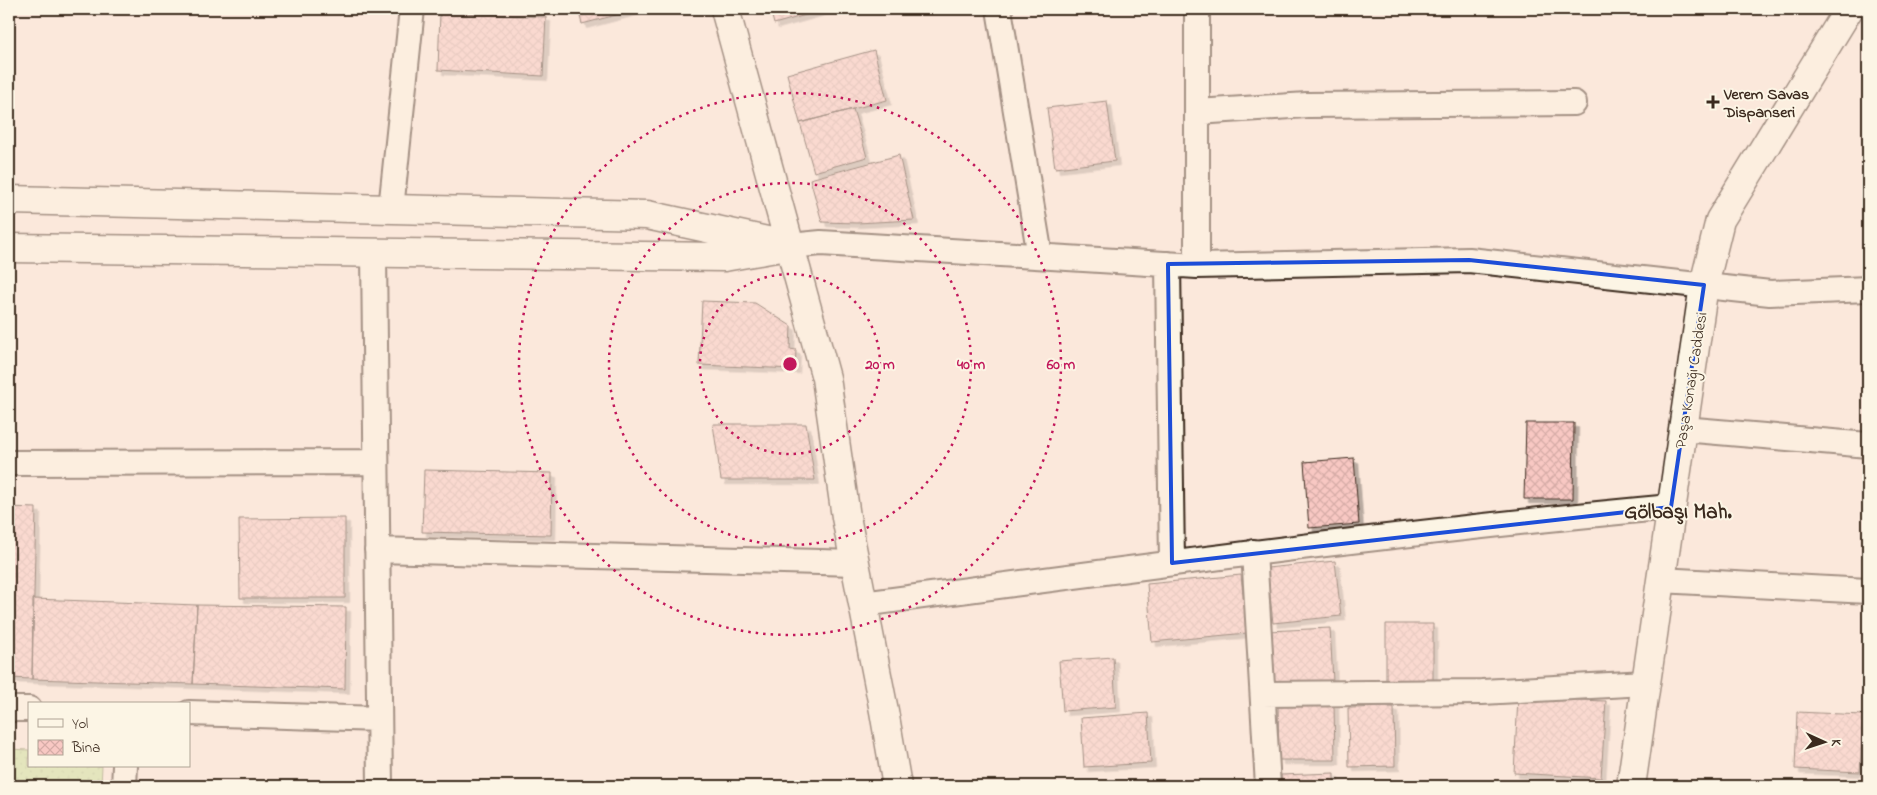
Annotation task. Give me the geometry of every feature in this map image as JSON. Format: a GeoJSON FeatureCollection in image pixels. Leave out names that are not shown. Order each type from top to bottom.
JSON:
{"type":"FeatureCollection","features":[{"type":"Feature","properties":{"kind":"street"},"geometry":{"type":"LineString","coordinates":[[391,209],[412,9]]}},
{"type":"Feature","properties":{"kind":"street"},"geometry":{"type":"LineString","coordinates":[[725,9],[826,378],[846,517],[897,786]]}},
{"type":"Feature","properties":{"kind":"street"},"geometry":{"type":"LineString","coordinates":[[999,9],[1040,256]]}},
{"type":"Feature","properties":{"kind":"street"},"geometry":{"type":"LineString","coordinates":[[1197,266],[1198,9]]}},
{"type":"Feature","properties":{"kind":"street","name":"Paşa Konağı Caddesi"},"geometry":{"type":"LineString","coordinates":[[1631,786],[1704,285],[1720,220],[1849,9]]}},
{"type":"Feature","properties":{"kind":"street"},"geometry":{"type":"LineString","coordinates":[[1197,112],[1308,105],[1574,103]]}},
{"type":"Feature","properties":{"kind":"street"},"geometry":{"type":"LineString","coordinates":[[9,200],[647,215],[790,246]]}},
{"type":"Feature","properties":{"kind":"street"},"geometry":{"type":"LineString","coordinates":[[9,248],[724,257],[821,243],[1197,266],[1470,260],[1770,293],[1868,289]]}},
{"type":"Feature","properties":{"kind":"street"},"geometry":{"type":"LineString","coordinates":[[374,254],[380,786]]}},
{"type":"Feature","properties":{"kind":"street"},"geometry":{"type":"LineString","coordinates":[[1168,264],[1172,563]]}},
{"type":"Feature","properties":{"kind":"street"},"geometry":{"type":"LineString","coordinates":[[1683,429],[1868,445]]}},
{"type":"Feature","properties":{"kind":"street"},"geometry":{"type":"LineString","coordinates":[[9,463],[376,462]]}},
{"type":"Feature","properties":{"kind":"street"},"geometry":{"type":"LineString","coordinates":[[863,604],[1254,552],[1506,523],[1671,507]]}},
{"type":"Feature","properties":{"kind":"street"},"geometry":{"type":"LineString","coordinates":[[377,550],[856,562]]}},
{"type":"Feature","properties":{"kind":"street"},"geometry":{"type":"LineString","coordinates":[[1254,552],[1268,786]]}},
{"type":"Feature","properties":{"kind":"street"},"geometry":{"type":"LineString","coordinates":[[1660,580],[1868,591]]}},
{"type":"Feature","properties":{"kind":"street"},"geometry":{"type":"LineString","coordinates":[[1263,694],[1482,692],[1646,683]]}},
{"type":"Feature","properties":{"kind":"street"},"geometry":{"type":"LineString","coordinates":[[9,709],[28,710]]}},
{"type":"Feature","properties":{"kind":"street"},"geometry":{"type":"LineString","coordinates":[[190,714],[379,719]]}},
{"type":"Feature","properties":{"kind":"street"},"geometry":{"type":"LineString","coordinates":[[124,786],[125,768]]}},
{"type":"Feature","properties":{"kind":"highlighted area"},"geometry":{"type":"Polygon","coordinates":[[[1469,260],[1704,285],[1671,507],[1172,563],[1168,264],[1469,260]]]}},
{"type":"Feature","properties":{"kind":"green space"},"geometry":{"type":"Polygon","coordinates":[[[9,749],[28,750],[28,768],[102,768],[101,786],[9,786],[9,749]]]}},
{"type":"Feature","properties":{"kind":"building"},"geometry":{"type":"Polygon","coordinates":[[[75,9],[149,9],[149,10],[75,9]]]}},
{"type":"Feature","properties":{"kind":"building"},"geometry":{"type":"Polygon","coordinates":[[[578,9],[639,9],[582,24],[578,9]]]}},
{"type":"Feature","properties":{"kind":"building"},"geometry":{"type":"Polygon","coordinates":[[[770,9],[827,9],[774,24],[770,9]]]}},
{"type":"Feature","properties":{"kind":"building"},"geometry":{"type":"Polygon","coordinates":[[[440,12],[546,17],[543,76],[438,70],[440,12]]]}},
{"type":"Feature","properties":{"kind":"building"},"geometry":{"type":"Polygon","coordinates":[[[874,50],[887,100],[800,123],[787,74],[874,50]]]}},
{"type":"Feature","properties":{"kind":"building"},"geometry":{"type":"Polygon","coordinates":[[[1107,101],[1115,161],[1055,168],[1047,108],[1107,101]]]}},
{"type":"Feature","properties":{"kind":"building"},"geometry":{"type":"Polygon","coordinates":[[[853,109],[867,157],[814,172],[800,123],[853,109]]]}},
{"type":"Feature","properties":{"kind":"building"},"geometry":{"type":"Polygon","coordinates":[[[899,155],[914,220],[857,223],[822,222],[810,179],[899,155]]]}},
{"type":"Feature","properties":{"kind":"building"},"geometry":{"type":"Polygon","coordinates":[[[702,301],[755,303],[791,326],[790,349],[796,350],[795,369],[699,365],[702,301]]]}},
{"type":"Feature","properties":{"kind":"building"},"geometry":{"type":"Polygon","coordinates":[[[1526,423],[1574,423],[1573,499],[1524,499],[1526,423]]]}},
{"type":"Feature","properties":{"kind":"building"},"geometry":{"type":"Polygon","coordinates":[[[713,424],[806,424],[815,480],[721,480],[713,424]]]}},
{"type":"Feature","properties":{"kind":"building"},"geometry":{"type":"Polygon","coordinates":[[[1354,458],[1359,524],[1309,528],[1304,462],[1354,458]]]}},
{"type":"Feature","properties":{"kind":"building"},"geometry":{"type":"Polygon","coordinates":[[[424,470],[552,473],[551,535],[422,532],[424,470]]]}},
{"type":"Feature","properties":{"kind":"building"},"geometry":{"type":"Polygon","coordinates":[[[9,507],[36,508],[32,679],[9,678],[9,507]]]}},
{"type":"Feature","properties":{"kind":"building"},"geometry":{"type":"Polygon","coordinates":[[[345,518],[345,598],[240,598],[239,519],[345,518]]]}},
{"type":"Feature","properties":{"kind":"building"},"geometry":{"type":"Polygon","coordinates":[[[1335,561],[1341,616],[1273,623],[1267,568],[1335,561]]]}},
{"type":"Feature","properties":{"kind":"building"},"geometry":{"type":"Polygon","coordinates":[[[1241,575],[1247,633],[1152,642],[1147,584],[1241,575]]]}},
{"type":"Feature","properties":{"kind":"building"},"geometry":{"type":"Polygon","coordinates":[[[33,599],[197,605],[193,684],[32,679],[33,599]]]}},
{"type":"Feature","properties":{"kind":"building"},"geometry":{"type":"Polygon","coordinates":[[[197,605],[346,607],[345,689],[193,684],[197,605]]]}},
{"type":"Feature","properties":{"kind":"building"},"geometry":{"type":"Polygon","coordinates":[[[1386,624],[1433,624],[1433,685],[1386,685],[1386,624]]]}},
{"type":"Feature","properties":{"kind":"building"},"geometry":{"type":"Polygon","coordinates":[[[1330,628],[1333,681],[1270,683],[1268,631],[1330,628]]]}},
{"type":"Feature","properties":{"kind":"building"},"geometry":{"type":"Polygon","coordinates":[[[1113,657],[1116,707],[1063,711],[1059,661],[1113,657]]]}},
{"type":"Feature","properties":{"kind":"building"},"geometry":{"type":"Polygon","coordinates":[[[1518,698],[1606,701],[1601,778],[1514,773],[1518,698]]]}},
{"type":"Feature","properties":{"kind":"building"},"geometry":{"type":"Polygon","coordinates":[[[1334,704],[1335,760],[1279,760],[1278,705],[1334,704]]]}},
{"type":"Feature","properties":{"kind":"building"},"geometry":{"type":"Polygon","coordinates":[[[1394,707],[1395,766],[1349,767],[1348,708],[1394,707]]]}},
{"type":"Feature","properties":{"kind":"building"},"geometry":{"type":"Polygon","coordinates":[[[1797,712],[1863,715],[1860,772],[1795,769],[1797,712]]]}},
{"type":"Feature","properties":{"kind":"building"},"geometry":{"type":"Polygon","coordinates":[[[1148,713],[1151,763],[1084,767],[1081,718],[1148,713]]]}},
{"type":"Feature","properties":{"kind":"building"},"geometry":{"type":"Polygon","coordinates":[[[1334,773],[1334,786],[1282,786],[1281,775],[1334,773]]]}},
{"type":"Feature","properties":{"kind":"place","name":"Verem Savas Dispanseri"},"geometry":{"type":"Point","coordinates":[1713,102]}},
{"type":"Feature","properties":{"kind":"district","name":"Gölbaşı Mah."},"geometry":{"type":"Point","coordinates":[1678,511]}}]}
